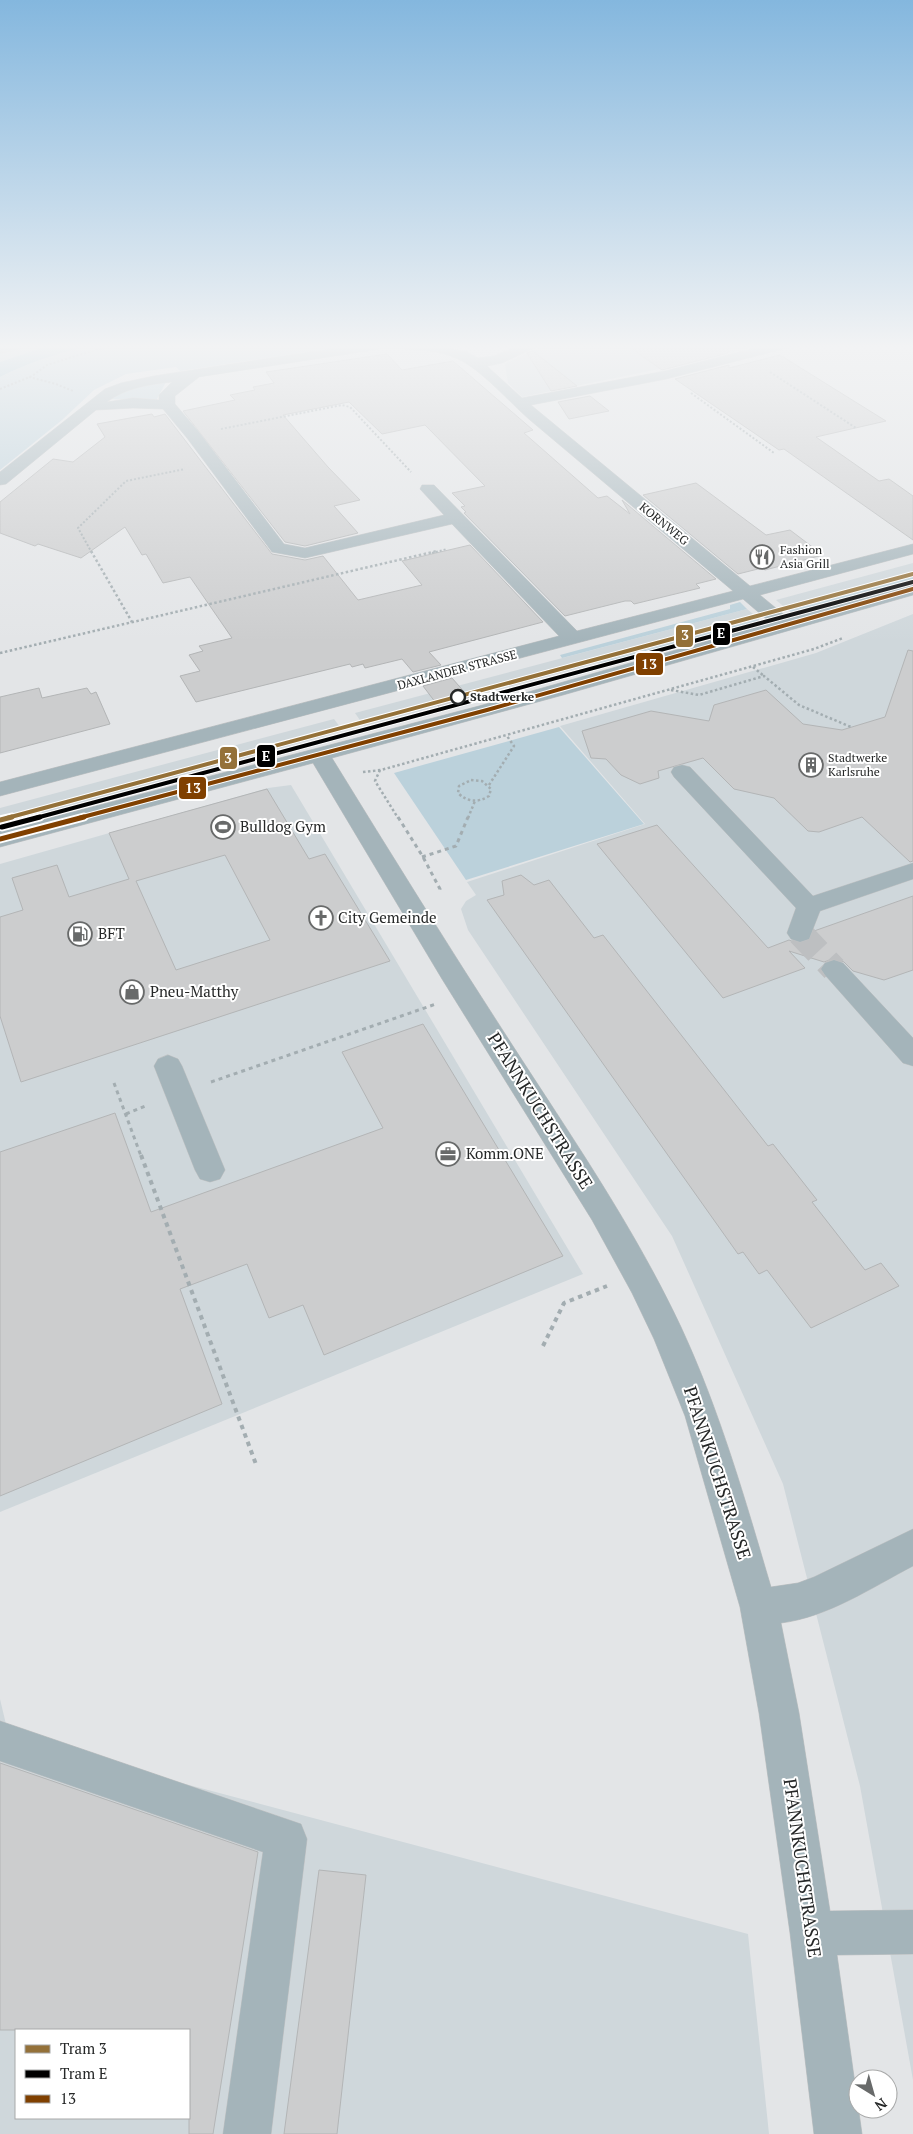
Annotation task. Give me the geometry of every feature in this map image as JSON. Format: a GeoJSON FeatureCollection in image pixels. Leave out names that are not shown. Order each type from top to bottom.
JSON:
{"type":"FeatureCollection","features":[{"type":"Feature","properties":{"kind":"street","name":"KORNWEG"},"geometry":{"type":"LineString","coordinates":[[0,480],[46,444]]}},
{"type":"Feature","properties":{"kind":"street"},"geometry":{"type":"LineString","coordinates":[[200,444],[278,548],[305,553],[455,518]]}},
{"type":"Feature","properties":{"kind":"street","name":"KORNWEG"},"geometry":{"type":"LineString","coordinates":[[568,444],[784,624]]}},
{"type":"Feature","properties":{"kind":"street"},"geometry":{"type":"LineString","coordinates":[[428,489],[477,542],[573,639]]}},
{"type":"Feature","properties":{"kind":"street","name":"DAXLANDER STRASSE"},"geometry":{"type":"LineString","coordinates":[[0,789],[913,549]]}},
{"type":"Feature","properties":{"kind":"street"},"geometry":{"type":"LineString","coordinates":[[0,839],[239,774],[319,755],[559,691],[784,624],[913,589]]}},
{"type":"Feature","properties":{"kind":"street","name":"PFANNKUCHSTRASSE"},"geometry":{"type":"LineString","coordinates":[[319,755],[465,994],[603,1211],[638,1274],[669,1336],[702,1416],[759,1607],[779,1713],[812,1933],[838,2134]]}},
{"type":"Feature","properties":{"kind":"street"},"geometry":{"type":"LineString","coordinates":[[682,772],[809,906]]}},
{"type":"Feature","properties":{"kind":"street"},"geometry":{"type":"LineString","coordinates":[[809,906],[913,871]]}},
{"type":"Feature","properties":{"kind":"street"},"geometry":{"type":"LineString","coordinates":[[800,932],[809,906]]}},
{"type":"Feature","properties":{"kind":"street"},"geometry":{"type":"LineString","coordinates":[[834,969],[913,1056]]}},
{"type":"Feature","properties":{"kind":"street"},"geometry":{"type":"LineString","coordinates":[[168,1066],[210,1170]]}},
{"type":"Feature","properties":{"kind":"street"},"geometry":{"type":"LineString","coordinates":[[759,1607],[798,1602],[824,1592],[913,1547]]}},
{"type":"Feature","properties":{"kind":"street"},"geometry":{"type":"LineString","coordinates":[[0,1741],[286,1839],[246,2134]]}},
{"type":"Feature","properties":{"kind":"street"},"geometry":{"type":"LineString","coordinates":[[812,1933],[913,1932]]}},
{"type":"Feature","properties":{"kind":"path"},"geometry":{"type":"LineString","coordinates":[[385,444],[428,489]]}},
{"type":"Feature","properties":{"kind":"path"},"geometry":{"type":"LineString","coordinates":[[761,444],[774,453]]}},
{"type":"Feature","properties":{"kind":"path"},"geometry":{"type":"LineString","coordinates":[[132,622],[78,528],[126,481],[138,477],[215,463]]}},
{"type":"Feature","properties":{"kind":"path"},"geometry":{"type":"LineString","coordinates":[[0,653],[477,542]]}},
{"type":"Feature","properties":{"kind":"path"},"geometry":{"type":"LineString","coordinates":[[381,770],[814,649],[850,635]]}},
{"type":"Feature","properties":{"kind":"path"},"geometry":{"type":"LineString","coordinates":[[752,666],[799,705],[851,727]]}},
{"type":"Feature","properties":{"kind":"path"},"geometry":{"type":"LineString","coordinates":[[668,690],[699,695],[764,676]]}},
{"type":"Feature","properties":{"kind":"path"},"geometry":{"type":"LineString","coordinates":[[489,786],[476,780],[466,782],[459,786],[458,793],[460,796],[475,801],[489,796],[491,789],[489,786],[514,746],[507,736]]}},
{"type":"Feature","properties":{"kind":"path"},"geometry":{"type":"LineString","coordinates":[[387,867],[456,846],[475,801]]}},
{"type":"Feature","properties":{"kind":"path"},"geometry":{"type":"LineString","coordinates":[[126,1114],[465,994]]}},
{"type":"Feature","properties":{"kind":"path"},"geometry":{"type":"LineString","coordinates":[[114,1083],[257,1467]]}},
{"type":"Feature","properties":{"kind":"path"},"geometry":{"type":"LineString","coordinates":[[543,1346],[564,1303],[638,1274]]}},
{"type":"Feature","properties":{"kind":"shaded area"},"geometry":{"type":"Polygon","coordinates":[[[0,444],[33,444],[0,470],[0,444]]]}},
{"type":"Feature","properties":{"kind":"shaded area"},"geometry":{"type":"Polygon","coordinates":[[[913,563],[913,577],[789,611],[776,600],[913,563]]]}},
{"type":"Feature","properties":{"kind":"shaded area"},"geometry":{"type":"Polygon","coordinates":[[[913,577],[913,582],[807,611],[794,613],[789,611],[913,577]]]}},
{"type":"Feature","properties":{"kind":"shaded area"},"geometry":{"type":"Polygon","coordinates":[[[740,602],[747,609],[562,658],[560,655],[730,609],[730,605],[740,602]]]}},
{"type":"Feature","properties":{"kind":"shaded area"},"geometry":{"type":"Polygon","coordinates":[[[747,609],[759,619],[364,726],[355,713],[747,609]]]}},
{"type":"Feature","properties":{"kind":"shaded area"},"geometry":{"type":"Polygon","coordinates":[[[913,614],[913,2080],[860,1786],[783,1484],[672,1236],[468,930],[461,909],[466,901],[476,895],[467,882],[645,824],[560,726],[816,653],[913,614]]]}},
{"type":"Feature","properties":{"kind":"shaded area"},"geometry":{"type":"Polygon","coordinates":[[[759,619],[758,623],[750,627],[602,667],[598,663],[759,619]]]}},
{"type":"Feature","properties":{"kind":"shaded area"},"geometry":{"type":"Polygon","coordinates":[[[334,719],[343,731],[0,825],[0,808],[334,719]]]}},
{"type":"Feature","properties":{"kind":"shaded area"},"geometry":{"type":"Polygon","coordinates":[[[559,727],[644,824],[466,880],[394,773],[559,727]]]}},
{"type":"Feature","properties":{"kind":"shaded area"},"geometry":{"type":"Polygon","coordinates":[[[291,785],[583,1274],[0,1512],[0,864],[268,788],[291,785]]]}},
{"type":"Feature","properties":{"kind":"shaded area"},"geometry":{"type":"Polygon","coordinates":[[[0,1699],[9,1737],[748,1934],[769,2134],[0,2134],[0,1699]]]}},
{"type":"Feature","properties":{"kind":"building"},"geometry":{"type":"Polygon","coordinates":[[[97,444],[188,444],[272,554],[305,560],[323,556],[358,600],[422,585],[402,561],[470,545],[543,622],[429,652],[441,665],[413,672],[402,659],[365,668],[363,664],[352,667],[350,664],[196,702],[180,676],[200,671],[189,655],[203,651],[199,646],[232,638],[190,577],[163,583],[146,554],[142,555],[125,527],[81,558],[38,544],[35,546],[0,533],[0,502],[53,459],[73,462],[97,444]]]}},
{"type":"Feature","properties":{"kind":"building"},"geometry":{"type":"Polygon","coordinates":[[[208,444],[308,444],[360,500],[334,506],[358,533],[305,546],[285,542],[208,444]]]}},
{"type":"Feature","properties":{"kind":"building"},"geometry":{"type":"Polygon","coordinates":[[[443,444],[536,444],[598,498],[607,496],[630,514],[622,500],[716,579],[696,584],[700,588],[634,604],[631,601],[625,601],[565,616],[464,513],[466,512],[461,507],[465,506],[452,493],[485,486],[443,444]]]}},
{"type":"Feature","properties":{"kind":"building"},"geometry":{"type":"Polygon","coordinates":[[[770,444],[825,444],[879,481],[889,479],[913,496],[913,540],[784,449],[779,450],[770,444]]]}},
{"type":"Feature","properties":{"kind":"building"},"geometry":{"type":"Polygon","coordinates":[[[696,483],[766,535],[790,530],[823,555],[765,570],[762,568],[738,574],[643,495],[696,483]]]}},
{"type":"Feature","properties":{"kind":"building","name":"Stadtwerke Karlsruhe"},"geometry":{"type":"Polygon","coordinates":[[[908,650],[913,651],[913,861],[910,862],[862,817],[819,832],[808,831],[774,798],[734,789],[703,758],[658,771],[659,778],[640,784],[621,775],[606,759],[591,758],[582,731],[651,711],[709,721],[714,705],[766,690],[803,724],[842,730],[885,717],[908,650]]]}},
{"type":"Feature","properties":{"kind":"building"},"geometry":{"type":"Polygon","coordinates":[[[452,678],[473,702],[442,711],[423,686],[452,678]]]}},
{"type":"Feature","properties":{"kind":"building"},"geometry":{"type":"Polygon","coordinates":[[[39,688],[42,698],[87,688],[91,694],[96,692],[110,724],[0,753],[0,697],[39,688]]]}},
{"type":"Feature","properties":{"kind":"building"},"geometry":{"type":"Polygon","coordinates":[[[267,789],[309,859],[325,854],[390,961],[21,1082],[0,1016],[0,917],[23,910],[12,878],[57,865],[69,897],[129,879],[109,833],[267,789]],[[225,855],[136,881],[176,970],[270,940],[225,855]]]}},
{"type":"Feature","properties":{"kind":"building"},"geometry":{"type":"Polygon","coordinates":[[[657,825],[768,948],[789,940],[799,944],[810,941],[814,931],[913,896],[913,970],[884,980],[853,971],[844,962],[835,958],[824,962],[789,951],[805,968],[723,998],[597,844],[657,825]]]}},
{"type":"Feature","properties":{"kind":"building"},"geometry":{"type":"Polygon","coordinates":[[[521,875],[534,885],[549,880],[594,938],[603,935],[768,1146],[773,1144],[817,1200],[812,1202],[865,1270],[881,1263],[899,1286],[811,1328],[767,1270],[759,1274],[743,1252],[738,1254],[487,900],[504,895],[502,881],[521,875]]]}},
{"type":"Feature","properties":{"kind":"building"},"geometry":{"type":"Polygon","coordinates":[[[423,1024],[563,1256],[324,1355],[303,1305],[269,1318],[247,1264],[180,1289],[222,1404],[0,1496],[0,1152],[115,1113],[151,1212],[383,1128],[342,1052],[423,1024]]]}},
{"type":"Feature","properties":{"kind":"building"},"geometry":{"type":"Polygon","coordinates":[[[0,1763],[258,1852],[213,2134],[189,2134],[190,2029],[0,2030],[0,1763]]]}},
{"type":"Feature","properties":{"kind":"building"},"geometry":{"type":"Polygon","coordinates":[[[319,1870],[366,1875],[337,2134],[284,2134],[319,1870]]]}},
{"type":"Feature","properties":{"kind":"tunnel"},"geometry":{"type":"LineString","coordinates":[[800,933],[834,969]]}},
{"type":"Feature","properties":{"kind":"tram line","name":"3"},"geometry":{"type":"LineString","coordinates":[[0,820],[913,574]]}},
{"type":"Feature","properties":{"kind":"tram line","name":"E"},"geometry":{"type":"LineString","coordinates":[[2,827],[913,582]]}},
{"type":"Feature","properties":{"kind":"transit line","name":"13"},"geometry":{"type":"LineString","coordinates":[[0,839],[487,710],[913,589]]}},
{"type":"Feature","properties":{"kind":"place","name":"Fashion Asia Grill"},"geometry":{"type":"Point","coordinates":[762,557]}},
{"type":"Feature","properties":{"kind":"place","name":"Stadtwerke"},"geometry":{"type":"Point","coordinates":[458,697]}},
{"type":"Feature","properties":{"kind":"place","name":"Stadtwerke Karlsruhe"},"geometry":{"type":"Point","coordinates":[811,765]}},
{"type":"Feature","properties":{"kind":"place","name":"Bulldog Gym"},"geometry":{"type":"Point","coordinates":[223,827]}},
{"type":"Feature","properties":{"kind":"place","name":"City Gemeinde"},"geometry":{"type":"Point","coordinates":[321,918]}},
{"type":"Feature","properties":{"kind":"place","name":"BFT"},"geometry":{"type":"Point","coordinates":[80,934]}},
{"type":"Feature","properties":{"kind":"place","name":"Pneu-Matthy"},"geometry":{"type":"Point","coordinates":[132,992]}},
{"type":"Feature","properties":{"kind":"place","name":"Komm.ONE"},"geometry":{"type":"Point","coordinates":[448,1154]}}]}
